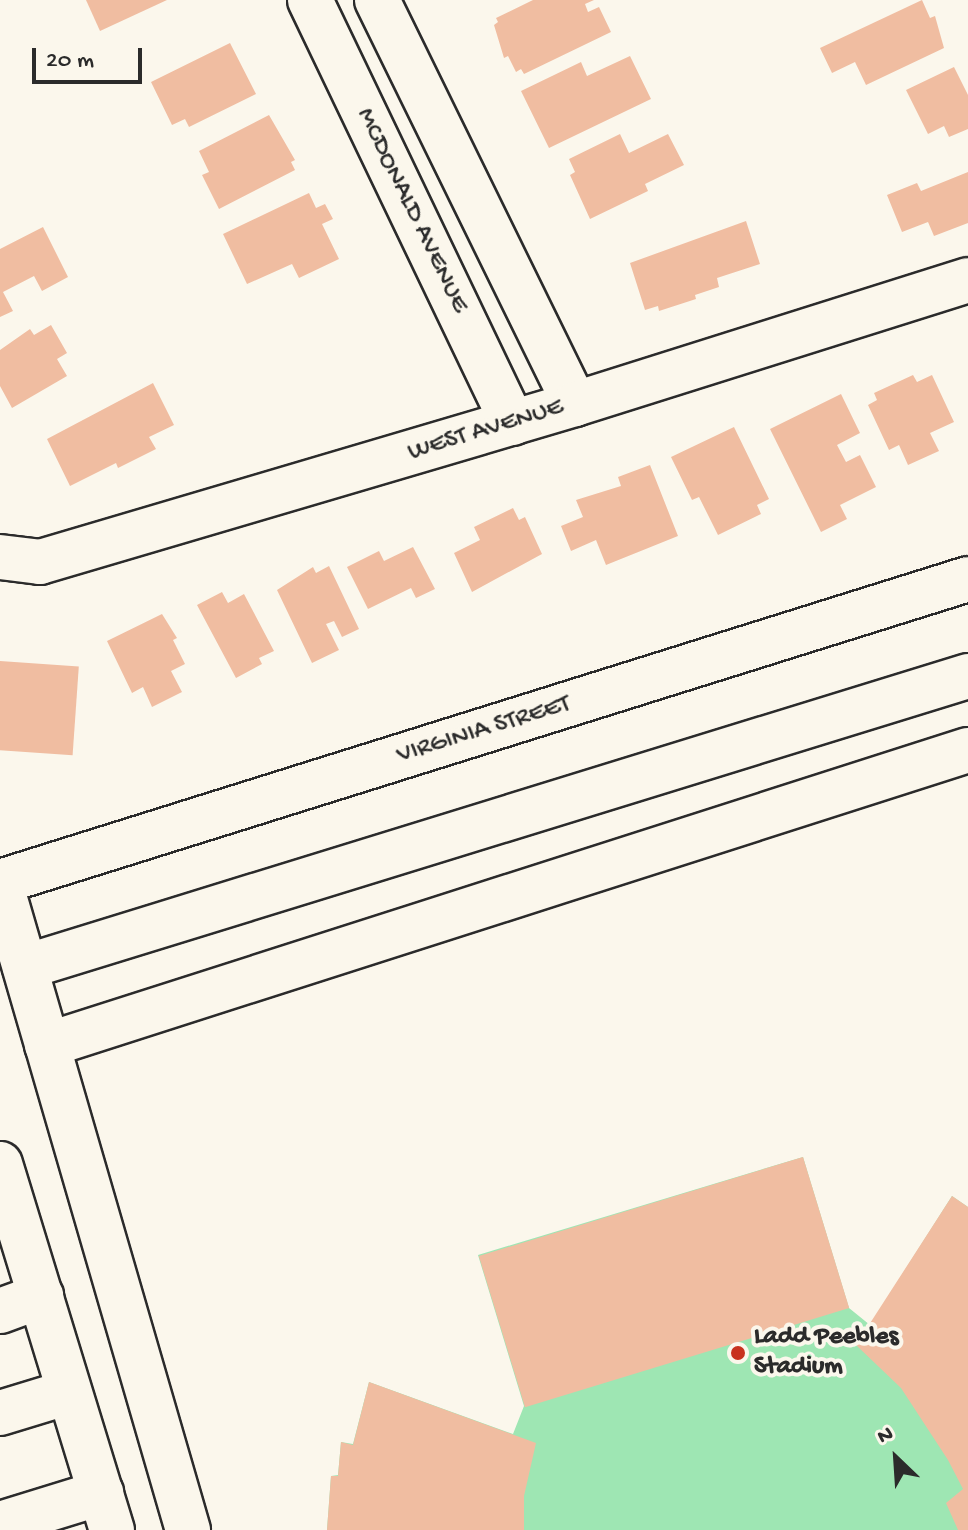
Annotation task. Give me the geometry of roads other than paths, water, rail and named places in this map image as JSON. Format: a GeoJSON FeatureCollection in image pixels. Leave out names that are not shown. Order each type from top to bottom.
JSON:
{"type":"FeatureCollection","features":[{"type":"Feature","properties":{"kind":"street","name":"MCDONALD AVENUE"},"geometry":{"type":"LineString","coordinates":[[310,0],[513,423]]}},
{"type":"Feature","properties":{"kind":"street"},"geometry":{"type":"LineString","coordinates":[[377,0],[575,404]]}},
{"type":"Feature","properties":{"kind":"street","name":"WEST AVENUE"},"geometry":{"type":"LineString","coordinates":[[0,557],[40,562],[513,423],[968,280]]}},
{"type":"Feature","properties":{"kind":"street","name":"VIRGINIA STREET"},"geometry":{"type":"LineString","coordinates":[[0,882],[968,579]]}},
{"type":"Feature","properties":{"kind":"street"},"geometry":{"type":"LineString","coordinates":[[25,967],[968,676]]}},
{"type":"Feature","properties":{"kind":"street"},"geometry":{"type":"LineString","coordinates":[[47,1045],[968,750]]}},
{"type":"Feature","properties":{"kind":"street"},"geometry":{"type":"LineString","coordinates":[[0,882],[188,1530]]}},
{"type":"Feature","properties":{"kind":"street"},"geometry":{"type":"LineString","coordinates":[[0,1164],[7,1209],[41,1296],[106,1511],[0,1524]]}},
{"type":"Feature","properties":{"kind":"street"},"geometry":{"type":"LineString","coordinates":[[0,1311],[41,1296]]}},
{"type":"Feature","properties":{"kind":"street"},"geometry":{"type":"LineString","coordinates":[[0,1413],[69,1392]]}},
{"type":"Feature","properties":{"kind":"place","name":"Ladd Peebles Stadium"},"geometry":{"type":"Point","coordinates":[738,1353]}}]}
